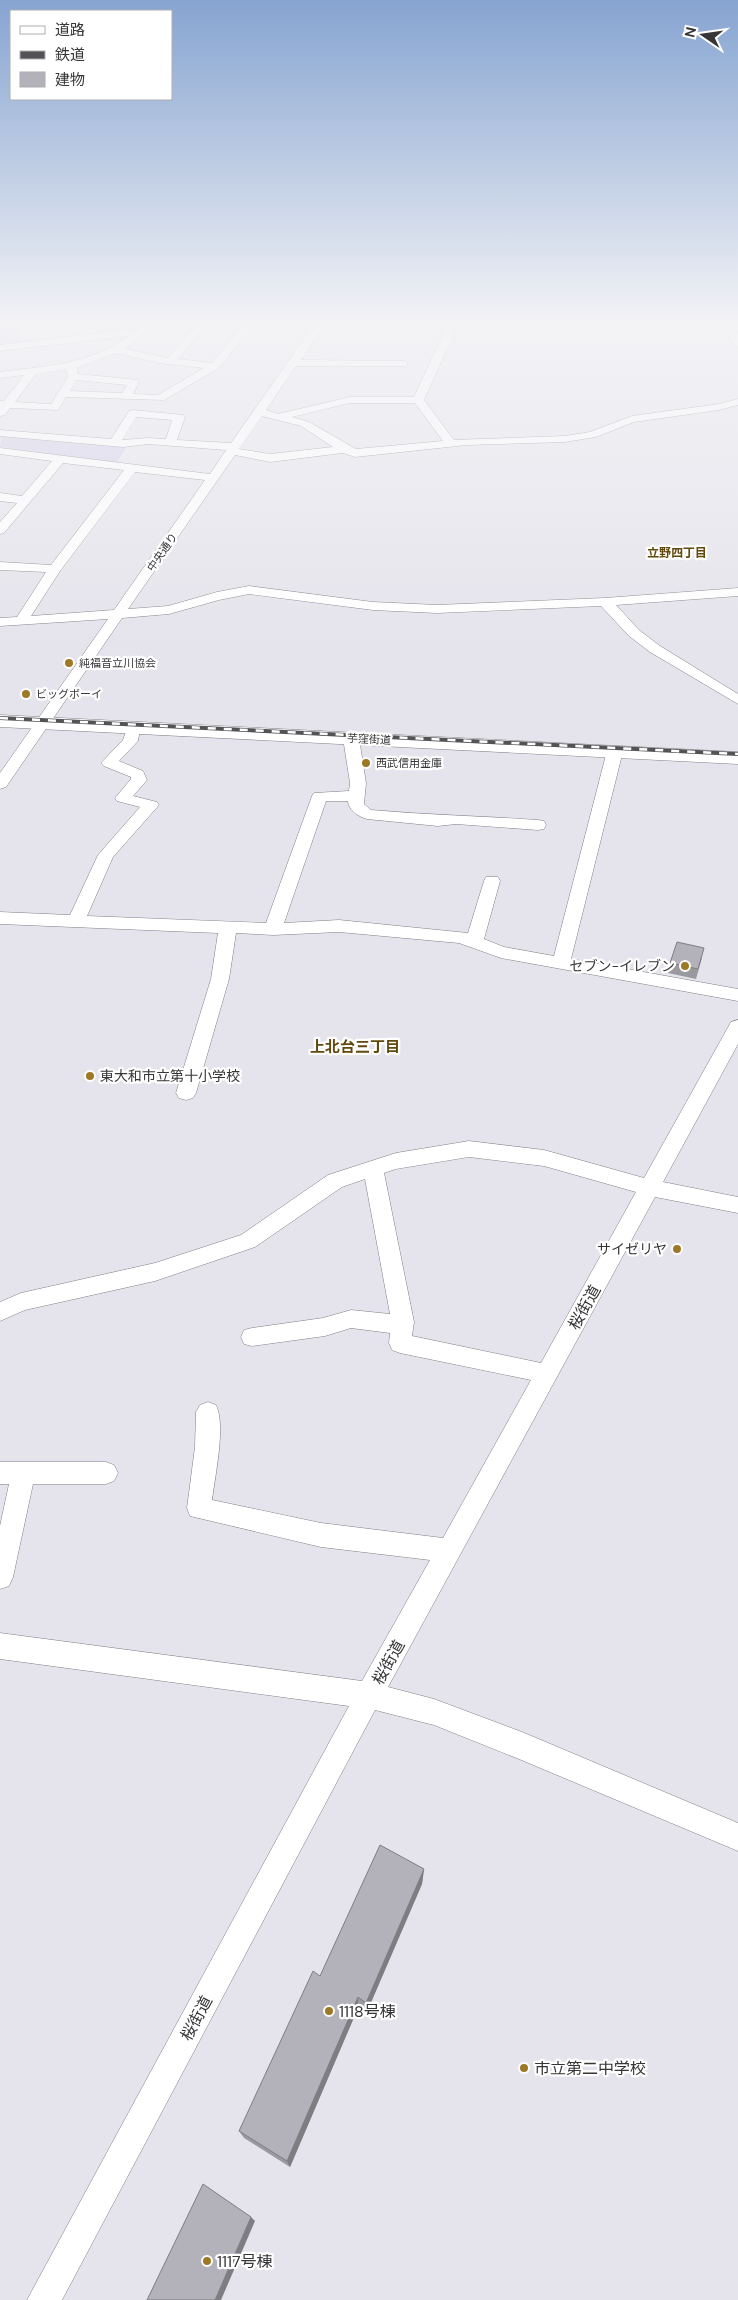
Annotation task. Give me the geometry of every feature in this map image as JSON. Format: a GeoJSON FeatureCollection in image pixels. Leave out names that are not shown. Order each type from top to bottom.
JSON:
{"type":"FeatureCollection","features":[{"type":"Feature","properties":{"kind":"main road","name":"芋窪街道"},"geometry":{"type":"LineString","coordinates":[[0,712],[133,728],[738,758]]}},
{"type":"Feature","properties":{"kind":"main road","name":"芋窪街道"},"geometry":{"type":"LineString","coordinates":[[0,721],[46,719],[738,746]]}},
{"type":"Feature","properties":{"kind":"street"},"geometry":{"type":"LineString","coordinates":[[115,443],[125,427]]}},
{"type":"Feature","properties":{"kind":"street"},"geometry":{"type":"LineString","coordinates":[[170,443],[175,427]]}},
{"type":"Feature","properties":{"kind":"street","name":"中央通り"},"geometry":{"type":"LineString","coordinates":[[0,784],[248,427]]}},
{"type":"Feature","properties":{"kind":"street"},"geometry":{"type":"LineString","coordinates":[[310,427],[344,449],[354,453],[451,444],[565,439],[592,435],[611,427]]}},
{"type":"Feature","properties":{"kind":"street"},"geometry":{"type":"LineString","coordinates":[[438,427],[451,444]]}},
{"type":"Feature","properties":{"kind":"street"},"geometry":{"type":"LineString","coordinates":[[0,433],[115,443],[148,441],[170,443],[233,449],[270,458],[344,449]]}},
{"type":"Feature","properties":{"kind":"street"},"geometry":{"type":"LineString","coordinates":[[0,451],[214,478]]}},
{"type":"Feature","properties":{"kind":"street"},"geometry":{"type":"LineString","coordinates":[[0,530],[60,459]]}},
{"type":"Feature","properties":{"kind":"street"},"geometry":{"type":"LineString","coordinates":[[21,620],[55,569],[132,468]]}},
{"type":"Feature","properties":{"kind":"street"},"geometry":{"type":"LineString","coordinates":[[0,497],[25,500]]}},
{"type":"Feature","properties":{"kind":"street"},"geometry":{"type":"LineString","coordinates":[[0,566],[55,569]]}},
{"type":"Feature","properties":{"kind":"street"},"geometry":{"type":"LineString","coordinates":[[0,622],[168,610],[216,596],[249,590],[373,606],[414,608],[605,602],[738,592]]}},
{"type":"Feature","properties":{"kind":"street"},"geometry":{"type":"LineString","coordinates":[[605,602],[634,633],[655,649],[738,700]]}},
{"type":"Feature","properties":{"kind":"street"},"geometry":{"type":"LineString","coordinates":[[76,921],[106,855],[151,805],[123,798],[139,780],[138,774],[109,762],[130,741],[133,728]]}},
{"type":"Feature","properties":{"kind":"street"},"geometry":{"type":"LineString","coordinates":[[351,738],[358,783],[356,806],[367,814],[438,822],[456,819],[538,825]]}},
{"type":"Feature","properties":{"kind":"street"},"geometry":{"type":"LineString","coordinates":[[562,963],[615,751]]}},
{"type":"Feature","properties":{"kind":"street"},"geometry":{"type":"LineString","coordinates":[[273,929],[320,796],[356,796]]}},
{"type":"Feature","properties":{"kind":"street"},"geometry":{"type":"LineString","coordinates":[[474,942],[492,881]]}},
{"type":"Feature","properties":{"kind":"street"},"geometry":{"type":"LineString","coordinates":[[0,918],[273,929],[338,926],[461,937],[501,952],[738,995]]}},
{"type":"Feature","properties":{"kind":"street"},"geometry":{"type":"LineString","coordinates":[[186,1093],[220,978],[228,927]]}},
{"type":"Feature","properties":{"kind":"street","name":"桜街道"},"geometry":{"type":"LineString","coordinates":[[44,2300],[369,1695],[738,1027]]}},
{"type":"Feature","properties":{"kind":"street"},"geometry":{"type":"LineString","coordinates":[[0,1312],[21,1302],[156,1272],[213,1254],[248,1241],[335,1181],[396,1161],[469,1149],[544,1158],[650,1188],[738,1205]]}},
{"type":"Feature","properties":{"kind":"street"},"geometry":{"type":"LineString","coordinates":[[373,1169],[403,1325],[400,1344],[547,1374]]}},
{"type":"Feature","properties":{"kind":"street"},"geometry":{"type":"LineString","coordinates":[[252,1337],[325,1327],[350,1319],[403,1325]]}},
{"type":"Feature","properties":{"kind":"street"},"geometry":{"type":"LineString","coordinates":[[208,1412],[207,1447],[199,1508],[322,1535],[449,1550]]}},
{"type":"Feature","properties":{"kind":"street"},"geometry":{"type":"LineString","coordinates":[[0,1577],[13,1524],[11,1474],[106,1473]]}},
{"type":"Feature","properties":{"kind":"street"},"geometry":{"type":"LineString","coordinates":[[0,1646],[369,1695],[451,1719],[738,1836]]}},
{"type":"Feature","properties":{"kind":"shaded area"},"geometry":{"type":"Polygon","coordinates":[[[2,436],[128,445],[116,463],[0,447],[2,436]]]}},
{"type":"Feature","properties":{"kind":"building"},"geometry":{"type":"Polygon","coordinates":[[[677,942],[704,948],[698,969],[670,963],[677,942]]]}},
{"type":"Feature","properties":{"kind":"building","name":"1118号棟"},"geometry":{"type":"Polygon","coordinates":[[[380,1845],[424,1869],[366,2003],[358,1997],[287,2161],[239,2131],[313,1971],[320,1976],[380,1845]]]}},
{"type":"Feature","properties":{"kind":"building","name":"1117号棟"},"geometry":{"type":"Polygon","coordinates":[[[203,2184],[251,2217],[215,2300],[147,2300],[203,2184]]]}},
{"type":"Feature","properties":{"kind":"railway"},"geometry":{"type":"LineString","coordinates":[[0,718],[738,754]]}},
{"type":"Feature","properties":{"kind":"place","name":"純福音立川協会"},"geometry":{"type":"Point","coordinates":[69,663]}},
{"type":"Feature","properties":{"kind":"place","name":"ビッグボーイ"},"geometry":{"type":"Point","coordinates":[26,694]}},
{"type":"Feature","properties":{"kind":"place","name":"西武信用金庫"},"geometry":{"type":"Point","coordinates":[366,763]}},
{"type":"Feature","properties":{"kind":"place","name":"セブン-イレブン"},"geometry":{"type":"Point","coordinates":[685,966]}},
{"type":"Feature","properties":{"kind":"place","name":"東大和市立第十小学校"},"geometry":{"type":"Point","coordinates":[90,1076]}},
{"type":"Feature","properties":{"kind":"place","name":"サイゼリヤ"},"geometry":{"type":"Point","coordinates":[677,1249]}},
{"type":"Feature","properties":{"kind":"place","name":"1118号棟"},"geometry":{"type":"Point","coordinates":[329,2011]}},
{"type":"Feature","properties":{"kind":"place","name":"市立第二中学校"},"geometry":{"type":"Point","coordinates":[524,2068]}},
{"type":"Feature","properties":{"kind":"place","name":"1117号棟"},"geometry":{"type":"Point","coordinates":[207,2261]}},
{"type":"Feature","properties":{"kind":"district","name":"立野四丁目"},"geometry":{"type":"Point","coordinates":[677,553]}},
{"type":"Feature","properties":{"kind":"district","name":"上北台三丁目"},"geometry":{"type":"Point","coordinates":[355,1047]}}]}
